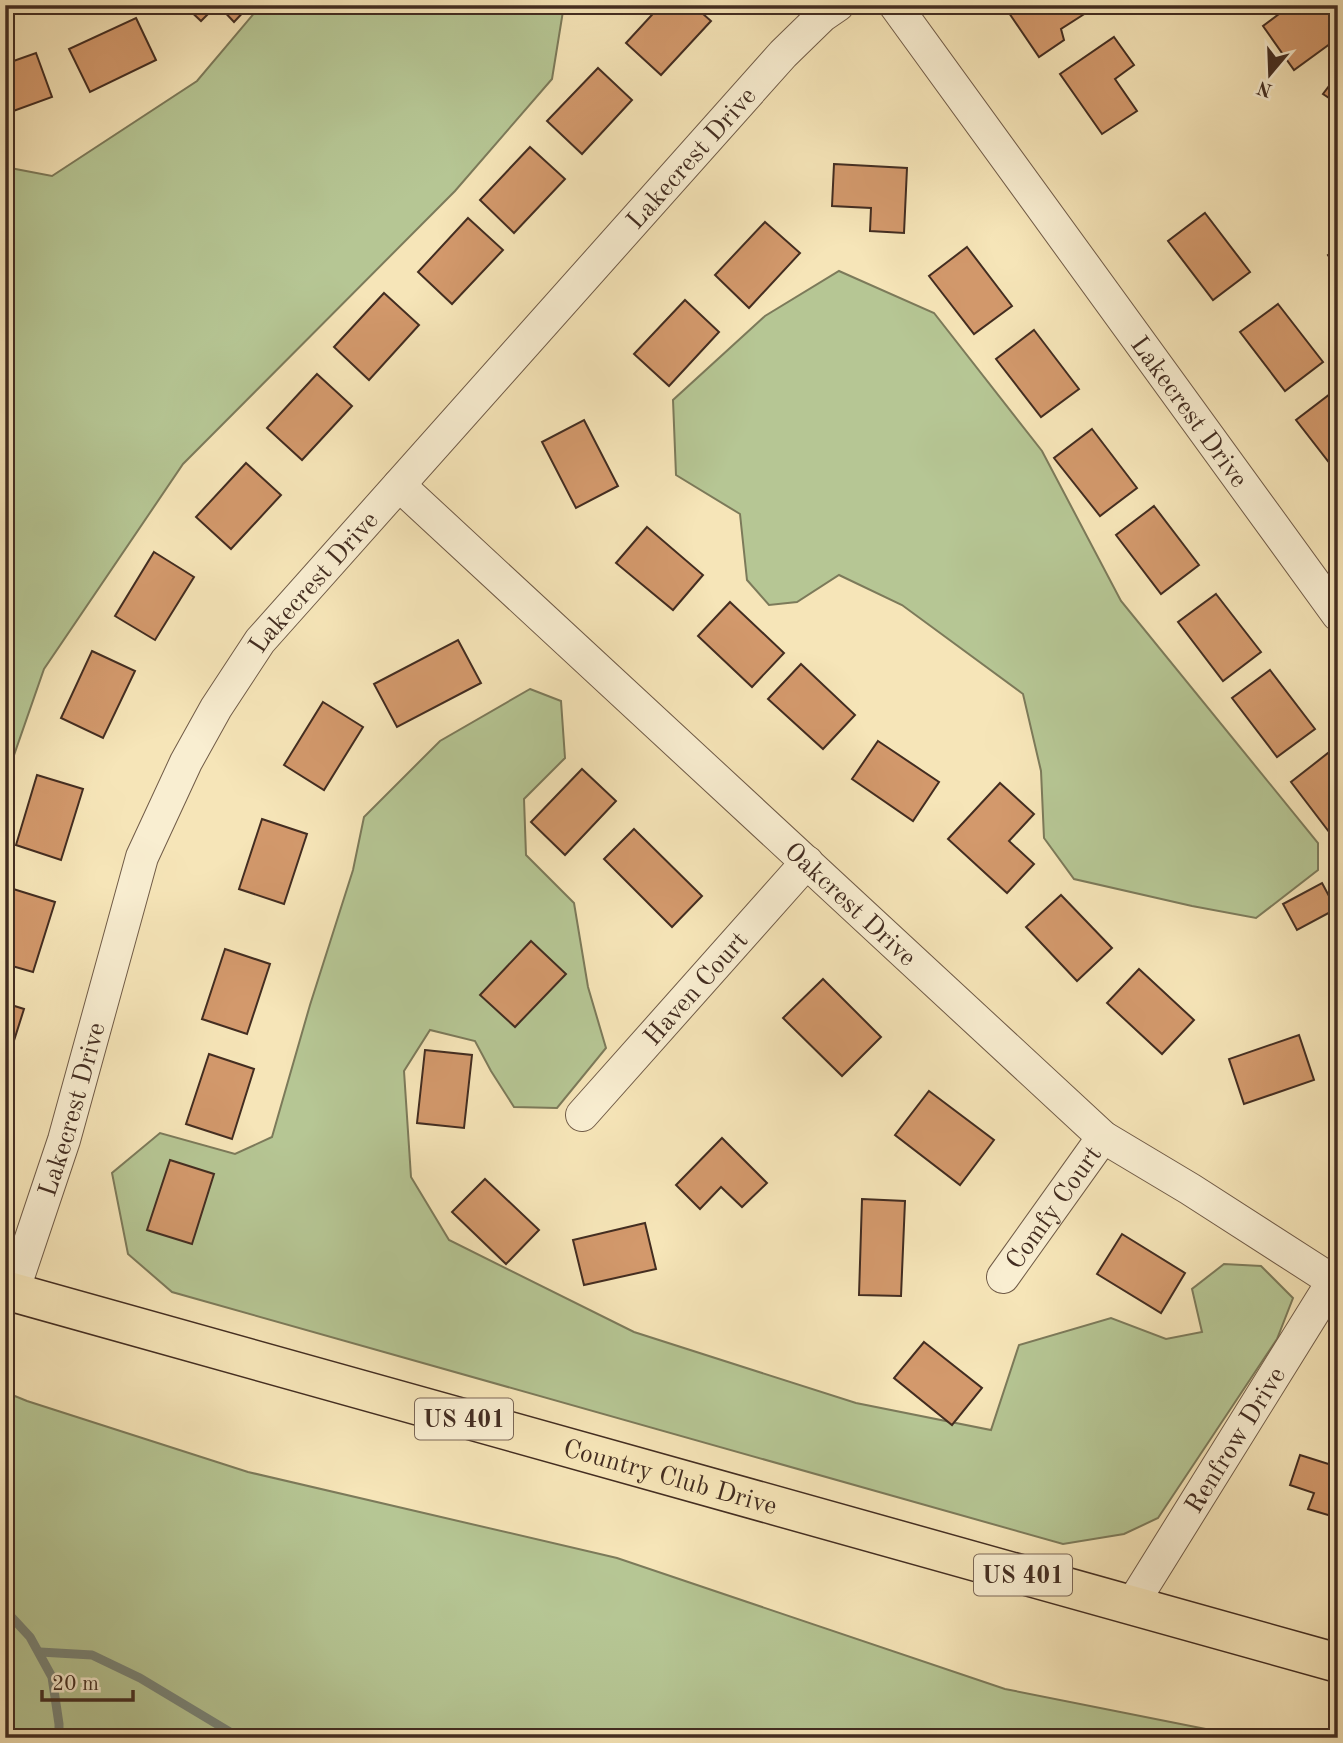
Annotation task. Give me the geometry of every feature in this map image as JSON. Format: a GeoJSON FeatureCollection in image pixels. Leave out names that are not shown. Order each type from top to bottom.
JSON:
{"type":"FeatureCollection","features":[{"type":"Feature","properties":{"kind":"main road","name":"Country Club Drive"},"geometry":{"type":"LineString","coordinates":[[9,1291],[1338,1663]]}},
{"type":"Feature","properties":{"kind":"street","name":"Lakecrest Drive"},"geometry":{"type":"LineString","coordinates":[[9,1291],[64,1140],[142,857],[186,762],[216,708],[260,641],[783,54],[822,16],[838,5]]}},
{"type":"Feature","properties":{"kind":"street","name":"Lakecrest Drive"},"geometry":{"type":"LineString","coordinates":[[895,5],[1338,615]]}},
{"type":"Feature","properties":{"kind":"street","name":"Oakcrest Drive"},"geometry":{"type":"LineString","coordinates":[[399,485],[1103,1137],[1335,1277]]}},
{"type":"Feature","properties":{"kind":"street","name":"Haven Court"},"geometry":{"type":"LineString","coordinates":[[582,1115],[807,862]]}},
{"type":"Feature","properties":{"kind":"street","name":"Comfy Court"},"geometry":{"type":"LineString","coordinates":[[1003,1277],[1103,1137]]}},
{"type":"Feature","properties":{"kind":"street","name":"Renfrow Drive"},"geometry":{"type":"LineString","coordinates":[[1131,1606],[1335,1277]]}},
{"type":"Feature","properties":{"kind":"green space"},"geometry":{"type":"Polygon","coordinates":[[[261,5],[564,5],[552,79],[455,191],[183,464],[44,669],[5,781],[5,167],[52,176],[197,81],[261,5]]]}},
{"type":"Feature","properties":{"kind":"green space"},"geometry":{"type":"Polygon","coordinates":[[[839,271],[934,313],[1042,451],[1121,601],[1318,843],[1318,870],[1256,918],[1074,879],[1044,838],[1041,771],[1023,694],[902,605],[839,575],[797,602],[769,605],[747,580],[740,514],[676,475],[673,400],[765,316],[839,271]]]}},
{"type":"Feature","properties":{"kind":"green space"},"geometry":{"type":"Polygon","coordinates":[[[530,689],[561,701],[565,758],[524,799],[526,855],[574,903],[588,987],[606,1048],[557,1108],[514,1107],[475,1041],[430,1030],[404,1071],[411,1177],[449,1240],[634,1332],[856,1403],[991,1430],[1019,1345],[1111,1318],[1166,1339],[1202,1332],[1192,1289],[1224,1264],[1261,1266],[1293,1298],[1277,1339],[1158,1518],[1124,1534],[1063,1544],[172,1292],[128,1254],[112,1173],[160,1133],[235,1154],[272,1137],[353,870],[364,817],[440,741],[530,689]]]}},
{"type":"Feature","properties":{"kind":"green space"},"geometry":{"type":"Polygon","coordinates":[[[5,1392],[248,1472],[617,1558],[1005,1689],[1251,1738],[5,1738],[5,1392]]]}},
{"type":"Feature","properties":{"kind":"building"},"geometry":{"type":"Polygon","coordinates":[[[184,5],[217,5],[201,21],[184,5]]]}},
{"type":"Feature","properties":{"kind":"building"},"geometry":{"type":"Polygon","coordinates":[[[218,5],[250,5],[234,22],[218,5]]]}},
{"type":"Feature","properties":{"kind":"building"},"geometry":{"type":"Polygon","coordinates":[[[661,5],[693,5],[711,21],[661,75],[626,43],[661,5]]]}},
{"type":"Feature","properties":{"kind":"building"},"geometry":{"type":"Polygon","coordinates":[[[1014,5],[1085,5],[1089,11],[1061,29],[1064,40],[1039,57],[1007,10],[1014,5]]]}},
{"type":"Feature","properties":{"kind":"building"},"geometry":{"type":"Polygon","coordinates":[[[1291,5],[1338,5],[1338,38],[1294,70],[1263,26],[1291,5]]]}},
{"type":"Feature","properties":{"kind":"building"},"geometry":{"type":"Polygon","coordinates":[[[136,18],[156,60],[90,92],[69,49],[136,18]]]}},
{"type":"Feature","properties":{"kind":"building"},"geometry":{"type":"Polygon","coordinates":[[[1114,37],[1134,65],[1115,79],[1137,111],[1102,134],[1060,74],[1114,37]]]}},
{"type":"Feature","properties":{"kind":"building"},"geometry":{"type":"Polygon","coordinates":[[[36,53],[52,97],[5,114],[5,64],[36,53]]]}},
{"type":"Feature","properties":{"kind":"building"},"geometry":{"type":"Polygon","coordinates":[[[598,68],[632,100],[582,154],[547,121],[598,68]]]}},
{"type":"Feature","properties":{"kind":"building"},"geometry":{"type":"Polygon","coordinates":[[[1338,74],[1338,104],[1323,94],[1338,74]]]}},
{"type":"Feature","properties":{"kind":"building"},"geometry":{"type":"Polygon","coordinates":[[[530,147],[565,179],[514,233],[480,200],[530,147]]]}},
{"type":"Feature","properties":{"kind":"building"},"geometry":{"type":"Polygon","coordinates":[[[834,164],[907,168],[904,233],[870,231],[871,208],[832,206],[834,164]]]}},
{"type":"Feature","properties":{"kind":"building"},"geometry":{"type":"Polygon","coordinates":[[[1205,213],[1250,272],[1213,300],[1168,241],[1205,213]]]}},
{"type":"Feature","properties":{"kind":"building"},"geometry":{"type":"Polygon","coordinates":[[[468,218],[503,250],[452,304],[418,272],[468,218]]]}},
{"type":"Feature","properties":{"kind":"building"},"geometry":{"type":"Polygon","coordinates":[[[765,222],[800,253],[749,308],[715,275],[765,222]]]}},
{"type":"Feature","properties":{"kind":"building"},"geometry":{"type":"Polygon","coordinates":[[[967,247],[1012,306],[974,334],[929,276],[967,247]]]}},
{"type":"Feature","properties":{"kind":"building"},"geometry":{"type":"Polygon","coordinates":[[[1338,249],[1338,271],[1328,255],[1338,249]]]}},
{"type":"Feature","properties":{"kind":"building"},"geometry":{"type":"Polygon","coordinates":[[[384,293],[419,325],[369,380],[334,347],[384,293]]]}},
{"type":"Feature","properties":{"kind":"building"},"geometry":{"type":"Polygon","coordinates":[[[685,300],[719,332],[669,386],[634,354],[685,300]]]}},
{"type":"Feature","properties":{"kind":"building"},"geometry":{"type":"Polygon","coordinates":[[[1278,304],[1323,362],[1285,391],[1240,332],[1278,304]]]}},
{"type":"Feature","properties":{"kind":"building"},"geometry":{"type":"Polygon","coordinates":[[[1034,330],[1079,389],[1041,417],[996,359],[1034,330]]]}},
{"type":"Feature","properties":{"kind":"building"},"geometry":{"type":"Polygon","coordinates":[[[317,374],[352,406],[302,460],[267,428],[317,374]]]}},
{"type":"Feature","properties":{"kind":"building"},"geometry":{"type":"Polygon","coordinates":[[[1334,391],[1338,396],[1338,474],[1296,420],[1334,391]]]}},
{"type":"Feature","properties":{"kind":"building"},"geometry":{"type":"Polygon","coordinates":[[[584,420],[618,486],[576,508],[542,442],[584,420]]]}},
{"type":"Feature","properties":{"kind":"building"},"geometry":{"type":"Polygon","coordinates":[[[1092,429],[1137,488],[1100,516],[1054,458],[1092,429]]]}},
{"type":"Feature","properties":{"kind":"building"},"geometry":{"type":"Polygon","coordinates":[[[246,463],[281,495],[231,549],[196,517],[246,463]]]}},
{"type":"Feature","properties":{"kind":"building"},"geometry":{"type":"Polygon","coordinates":[[[1154,506],[1199,565],[1161,594],[1116,535],[1154,506]]]}},
{"type":"Feature","properties":{"kind":"building"},"geometry":{"type":"Polygon","coordinates":[[[647,527],[703,575],[673,610],[616,563],[647,527]]]}},
{"type":"Feature","properties":{"kind":"building"},"geometry":{"type":"Polygon","coordinates":[[[154,552],[194,577],[155,640],[115,616],[154,552]]]}},
{"type":"Feature","properties":{"kind":"building"},"geometry":{"type":"Polygon","coordinates":[[[1216,594],[1261,652],[1223,681],[1178,622],[1216,594]]]}},
{"type":"Feature","properties":{"kind":"building"},"geometry":{"type":"Polygon","coordinates":[[[730,602],[784,653],[752,687],[698,636],[730,602]]]}},
{"type":"Feature","properties":{"kind":"building"},"geometry":{"type":"Polygon","coordinates":[[[458,640],[481,683],[397,727],[374,684],[458,640]]]}},
{"type":"Feature","properties":{"kind":"building"},"geometry":{"type":"Polygon","coordinates":[[[92,651],[135,671],[103,738],[61,718],[92,651]]]}},
{"type":"Feature","properties":{"kind":"building"},"geometry":{"type":"Polygon","coordinates":[[[801,664],[855,715],[823,749],[768,699],[801,664]]]}},
{"type":"Feature","properties":{"kind":"building"},"geometry":{"type":"Polygon","coordinates":[[[1270,670],[1315,729],[1277,757],[1232,698],[1270,670]]]}},
{"type":"Feature","properties":{"kind":"building"},"geometry":{"type":"Polygon","coordinates":[[[323,702],[363,727],[324,790],[284,765],[323,702]]]}},
{"type":"Feature","properties":{"kind":"building"},"geometry":{"type":"Polygon","coordinates":[[[878,741],[939,782],[913,821],[852,779],[878,741]]]}},
{"type":"Feature","properties":{"kind":"building"},"geometry":{"type":"Polygon","coordinates":[[[1328,753],[1338,766],[1336,841],[1291,782],[1328,753]]]}},
{"type":"Feature","properties":{"kind":"building"},"geometry":{"type":"Polygon","coordinates":[[[582,769],[616,801],[565,855],[531,822],[582,769]]]}},
{"type":"Feature","properties":{"kind":"building"},"geometry":{"type":"Polygon","coordinates":[[[37,775],[83,789],[61,860],[16,845],[37,775]]]}},
{"type":"Feature","properties":{"kind":"building"},"geometry":{"type":"Polygon","coordinates":[[[1000,783],[1034,814],[1009,841],[1034,864],[1007,893],[948,839],[1000,783]]]}},
{"type":"Feature","properties":{"kind":"building"},"geometry":{"type":"Polygon","coordinates":[[[262,819],[307,834],[284,904],[239,889],[262,819]]]}},
{"type":"Feature","properties":{"kind":"building"},"geometry":{"type":"Polygon","coordinates":[[[634,829],[702,896],[672,927],[604,859],[634,829]]]}},
{"type":"Feature","properties":{"kind":"building"},"geometry":{"type":"Polygon","coordinates":[[[1322,883],[1336,909],[1297,930],[1283,904],[1322,883]]]}},
{"type":"Feature","properties":{"kind":"building"},"geometry":{"type":"Polygon","coordinates":[[[10,888],[55,902],[33,972],[5,964],[5,901],[10,888]]]}},
{"type":"Feature","properties":{"kind":"building"},"geometry":{"type":"Polygon","coordinates":[[[1061,895],[1112,948],[1077,981],[1026,927],[1061,895]]]}},
{"type":"Feature","properties":{"kind":"building"},"geometry":{"type":"Polygon","coordinates":[[[531,941],[566,974],[515,1027],[480,995],[531,941]]]}},
{"type":"Feature","properties":{"kind":"building"},"geometry":{"type":"Polygon","coordinates":[[[225,949],[270,964],[247,1034],[202,1019],[225,949]]]}},
{"type":"Feature","properties":{"kind":"building"},"geometry":{"type":"Polygon","coordinates":[[[1139,969],[1194,1020],[1162,1054],[1107,1003],[1139,969]]]}},
{"type":"Feature","properties":{"kind":"building"},"geometry":{"type":"Polygon","coordinates":[[[823,979],[881,1037],[842,1076],[783,1018],[823,979]]]}},
{"type":"Feature","properties":{"kind":"building"},"geometry":{"type":"Polygon","coordinates":[[[5,1003],[24,1009],[5,1069],[5,1003]]]}},
{"type":"Feature","properties":{"kind":"building"},"geometry":{"type":"Polygon","coordinates":[[[1299,1035],[1314,1080],[1244,1104],[1229,1059],[1299,1035]]]}},
{"type":"Feature","properties":{"kind":"building"},"geometry":{"type":"Polygon","coordinates":[[[425,1050],[472,1055],[464,1128],[417,1123],[425,1050]]]}},
{"type":"Feature","properties":{"kind":"building"},"geometry":{"type":"Polygon","coordinates":[[[209,1054],[254,1069],[232,1139],[186,1124],[209,1054]]]}},
{"type":"Feature","properties":{"kind":"building"},"geometry":{"type":"Polygon","coordinates":[[[929,1091],[994,1140],[960,1185],[895,1135],[929,1091]]]}},
{"type":"Feature","properties":{"kind":"building"},"geometry":{"type":"Polygon","coordinates":[[[722,1138],[767,1183],[742,1207],[721,1187],[700,1209],[676,1185],[722,1138]]]}},
{"type":"Feature","properties":{"kind":"building"},"geometry":{"type":"Polygon","coordinates":[[[170,1160],[214,1174],[192,1244],[147,1230],[170,1160]]]}},
{"type":"Feature","properties":{"kind":"building"},"geometry":{"type":"Polygon","coordinates":[[[485,1179],[539,1230],[506,1264],[452,1212],[485,1179]]]}},
{"type":"Feature","properties":{"kind":"building"},"geometry":{"type":"Polygon","coordinates":[[[862,1199],[905,1201],[901,1296],[859,1295],[862,1199]]]}},
{"type":"Feature","properties":{"kind":"building"},"geometry":{"type":"Polygon","coordinates":[[[645,1223],[656,1269],[584,1285],[573,1240],[645,1223]]]}},
{"type":"Feature","properties":{"kind":"building"},"geometry":{"type":"Polygon","coordinates":[[[1122,1234],[1185,1273],[1161,1313],[1097,1274],[1122,1234]]]}},
{"type":"Feature","properties":{"kind":"building"},"geometry":{"type":"Polygon","coordinates":[[[924,1342],[982,1388],[952,1425],[894,1378],[924,1342]]]}},
{"type":"Feature","properties":{"kind":"building"},"geometry":{"type":"Polygon","coordinates":[[[1300,1455],[1338,1467],[1338,1518],[1308,1509],[1314,1493],[1290,1485],[1300,1455]]]}},
{"type":"Feature","properties":{"kind":"waterway"},"geometry":{"type":"LineString","coordinates":[[5,1610],[30,1637],[52,1677],[59,1738]]}},
{"type":"Feature","properties":{"kind":"waterway"},"geometry":{"type":"LineString","coordinates":[[40,1652],[92,1655],[140,1678],[240,1738]]}}]}
